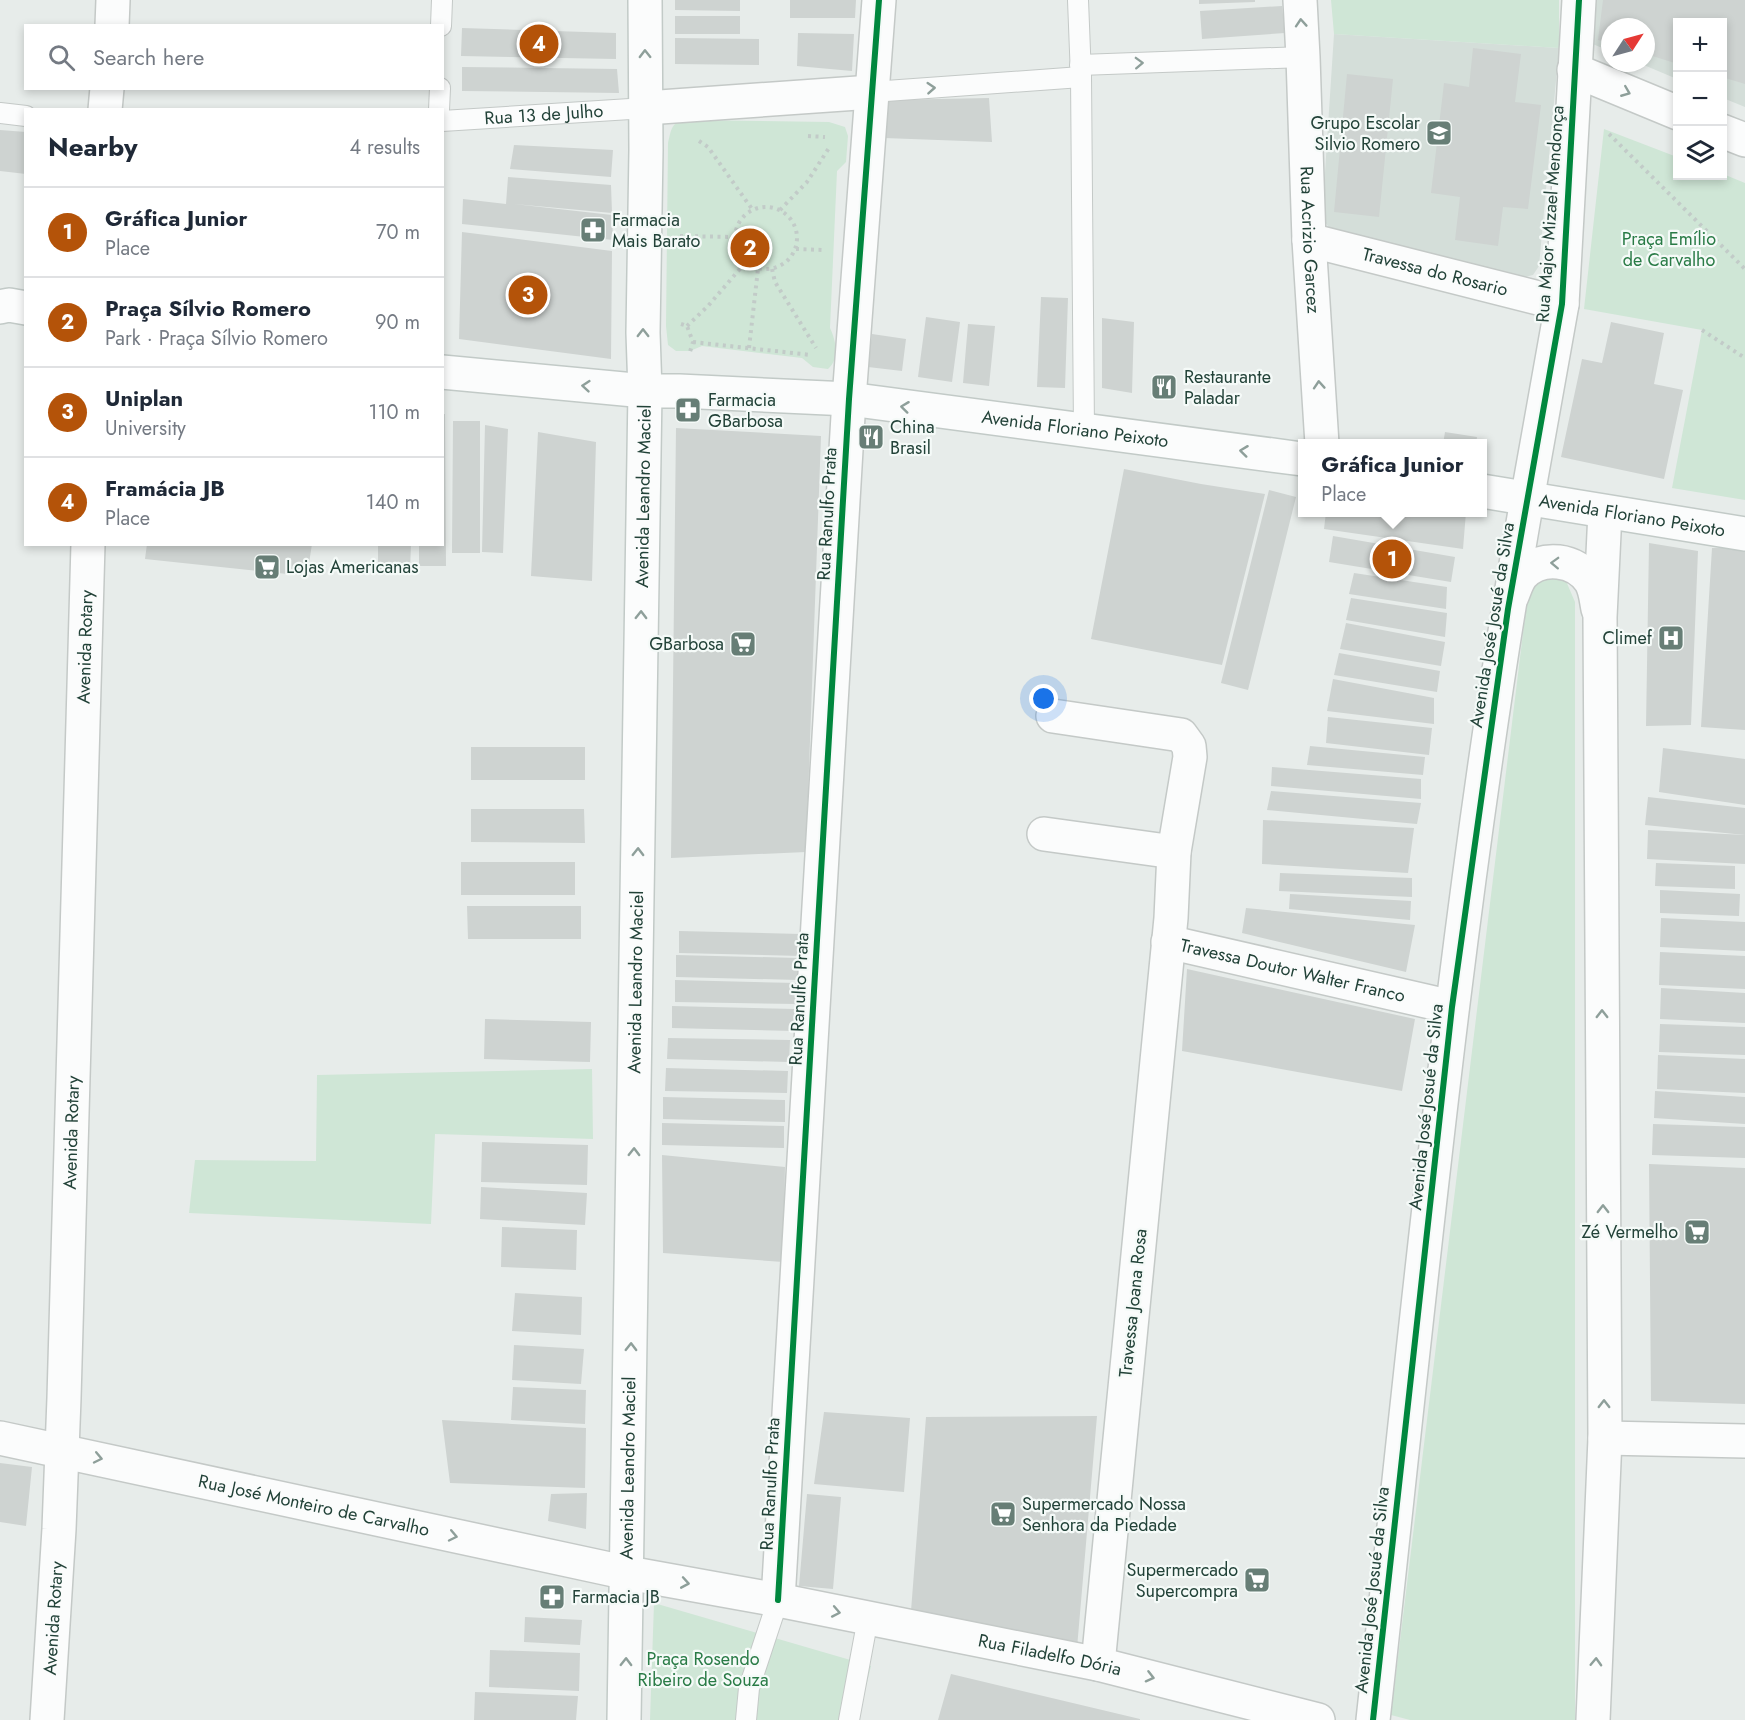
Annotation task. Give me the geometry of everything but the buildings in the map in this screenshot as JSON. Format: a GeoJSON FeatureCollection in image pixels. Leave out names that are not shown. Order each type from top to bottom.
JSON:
{"type":"FeatureCollection","features":[{"type":"Feature","properties":{"kind":"street"},"geometry":{"type":"LineString","coordinates":[[111,24],[113,0]]}},
{"type":"Feature","properties":{"kind":"street","name":"Avenida Leandro Maciel"},"geometry":{"type":"LineString","coordinates":[[628,1573],[645,391],[642,333],[646,108],[645,0]]}},
{"type":"Feature","properties":{"kind":"street","name":"Rua Ranulfo Prata"},"geometry":{"type":"LineString","coordinates":[[778,1600],[849,399],[879,0]]}},
{"type":"Feature","properties":{"kind":"street","name":"Rua Acrizio Garcez"},"geometry":{"type":"LineString","coordinates":[[1299,0],[1322,439]]}},
{"type":"Feature","properties":{"kind":"street","name":"Rua Major Mizael Mendonça"},"geometry":{"type":"LineString","coordinates":[[1527,500],[1562,304],[1579,0]]}},
{"type":"Feature","properties":{"kind":"street"},"geometry":{"type":"LineString","coordinates":[[1574,70],[1673,111]]}},
{"type":"Feature","properties":{"kind":"street"},"geometry":{"type":"LineString","coordinates":[[105,108],[107,90]]}},
{"type":"Feature","properties":{"kind":"street"},"geometry":{"type":"LineString","coordinates":[[646,108],[873,92]]}},
{"type":"Feature","properties":{"kind":"street"},"geometry":{"type":"LineString","coordinates":[[1727,133],[1745,141]]}},
{"type":"Feature","properties":{"kind":"street","name":"Travessa do Rosario"},"geometry":{"type":"LineString","coordinates":[[1310,240],[1562,304]]}},
{"type":"Feature","properties":{"kind":"street"},"geometry":{"type":"LineString","coordinates":[[0,306],[24,308]]}},
{"type":"Feature","properties":{"kind":"street","name":"Avenida Floriano Peixoto"},"geometry":{"type":"LineString","coordinates":[[444,372],[645,391],[849,399],[1298,458]]}},
{"type":"Feature","properties":{"kind":"street","name":"Avenida Floriano Peixoto"},"geometry":{"type":"LineString","coordinates":[[1487,493],[1745,534]]}},
{"type":"Feature","properties":{"kind":"street","name":"Avenida José Josué da Silva"},"geometry":{"type":"LineString","coordinates":[[1373,1720],[1452,1007],[1508,609],[1527,500]]}},
{"type":"Feature","properties":{"kind":"street"},"geometry":{"type":"LineString","coordinates":[[1593,1720],[1605,1438],[1600,617],[1605,512]]}},
{"type":"Feature","properties":{"kind":"street","name":"Avenida Rotary"},"geometry":{"type":"LineString","coordinates":[[47,1720],[62,1450],[88,546]]}},
{"type":"Feature","properties":{"kind":"street"},"geometry":{"type":"LineString","coordinates":[[1508,609],[1516,585],[1522,576],[1541,563],[1552,561],[1563,562],[1583,572],[1595,591],[1600,617]]}},
{"type":"Feature","properties":{"kind":"street","name":"Travessa Joana Rosa"},"geometry":{"type":"LineString","coordinates":[[1053,716],[1181,735],[1185,739],[1190,757],[1174,852],[1171,918],[1098,1664]]}},
{"type":"Feature","properties":{"kind":"street"},"geometry":{"type":"LineString","coordinates":[[1044,834],[1174,852]]}},
{"type":"Feature","properties":{"kind":"street","name":"Travessa Doutor Walter Franco"},"geometry":{"type":"LineString","coordinates":[[1168,942],[1452,1007]]}},
{"type":"Feature","properties":{"kind":"street","name":"Rua José Monteiro de Carvalho"},"geometry":{"type":"LineString","coordinates":[[0,1438],[628,1573]]}},
{"type":"Feature","properties":{"kind":"street"},"geometry":{"type":"LineString","coordinates":[[1605,1438],[1745,1441]]}},
{"type":"Feature","properties":{"kind":"street"},"geometry":{"type":"LineString","coordinates":[[624,1720],[628,1573],[778,1600]]}},
{"type":"Feature","properties":{"kind":"street","name":"Rua Filadelfo Dória"},"geometry":{"type":"LineString","coordinates":[[778,1600],[1098,1664],[1318,1720]]}},
{"type":"Feature","properties":{"kind":"lane"},"geometry":{"type":"LineString","coordinates":[[441,24],[442,0]]}},
{"type":"Feature","properties":{"kind":"lane"},"geometry":{"type":"LineString","coordinates":[[1078,0],[1081,71],[1084,430]]}},
{"type":"Feature","properties":{"kind":"lane"},"geometry":{"type":"LineString","coordinates":[[873,92],[1081,71],[1303,57]]}},
{"type":"Feature","properties":{"kind":"lane"},"geometry":{"type":"LineString","coordinates":[[439,108],[440,90]]}},
{"type":"Feature","properties":{"kind":"lane","name":"Rua 13 de Julho"},"geometry":{"type":"LineString","coordinates":[[444,121],[646,108]]}},
{"type":"Feature","properties":{"kind":"lane"},"geometry":{"type":"LineString","coordinates":[[0,113],[24,116]]}},
{"type":"Feature","properties":{"kind":"lane"},"geometry":{"type":"LineString","coordinates":[[746,1720],[749,1688],[778,1600]]}},
{"type":"Feature","properties":{"kind":"lane"},"geometry":{"type":"LineString","coordinates":[[849,1720],[868,1618]]}},
{"type":"Feature","properties":{"kind":"path"},"geometry":{"type":"LineString","coordinates":[[1604,129],[1745,269]]}},
{"type":"Feature","properties":{"kind":"path"},"geometry":{"type":"LineString","coordinates":[[690,136],[708,147],[752,209]]}},
{"type":"Feature","properties":{"kind":"path"},"geometry":{"type":"LineString","coordinates":[[780,210],[807,182],[830,147]]}},
{"type":"Feature","properties":{"kind":"path"},"geometry":{"type":"LineString","coordinates":[[766,206],[780,210],[795,226],[798,238],[796,249],[786,262],[772,269],[758,269],[745,263],[736,251],[733,237],[739,221],[752,209],[766,206]]}},
{"type":"Feature","properties":{"kind":"path"},"geometry":{"type":"LineString","coordinates":[[669,235],[733,237]]}},
{"type":"Feature","properties":{"kind":"path"},"geometry":{"type":"LineString","coordinates":[[796,249],[831,250]]}},
{"type":"Feature","properties":{"kind":"path"},"geometry":{"type":"LineString","coordinates":[[687,326],[745,263]]}},
{"type":"Feature","properties":{"kind":"path"},"geometry":{"type":"LineString","coordinates":[[748,348],[758,269]]}},
{"type":"Feature","properties":{"kind":"path"},"geometry":{"type":"LineString","coordinates":[[772,269],[775,282],[816,349]]}},
{"type":"Feature","properties":{"kind":"path"},"geometry":{"type":"LineString","coordinates":[[1702,330],[1745,357]]}},
{"type":"Feature","properties":{"kind":"path"},"geometry":{"type":"LineString","coordinates":[[693,342],[811,355]]}},
{"type":"Feature","properties":{"kind":"shaded area"},"geometry":{"type":"Polygon","coordinates":[[[1594,0],[1745,0],[1745,107],[1727,100],[1727,18],[1673,18],[1673,77],[1655,70],[1655,18],[1601,18],[1601,47],[1590,43],[1594,0]]]}},
{"type":"Feature","properties":{"kind":"shaded area","name":"Grupo Escolar Silvio Romero"},"geometry":{"type":"Polygon","coordinates":[[[1334,34],[1559,48],[1539,266],[1533,275],[1512,280],[1340,243],[1322,218],[1334,34]]]}},
{"type":"Feature","properties":{"kind":"green space"},"geometry":{"type":"Polygon","coordinates":[[[1331,0],[1559,0],[1559,48],[1334,34],[1331,0]]]}},
{"type":"Feature","properties":{"kind":"green space"},"geometry":{"type":"Polygon","coordinates":[[[683,120],[829,122],[845,127],[848,136],[846,162],[837,171],[830,328],[834,338],[835,355],[828,369],[813,367],[802,358],[702,346],[690,351],[676,351],[668,345],[666,326],[668,143],[674,125],[683,120]]]}},
{"type":"Feature","properties":{"kind":"green space","name":"Praça Emílio de Carvalho"},"geometry":{"type":"Polygon","coordinates":[[[1604,129],[1673,155],[1673,180],[1727,180],[1727,176],[1745,183],[1745,500],[1672,488],[1702,330],[1584,309],[1604,129]]]}},
{"type":"Feature","properties":{"kind":"green space"},"geometry":{"type":"Polygon","coordinates":[[[1554,572],[1566,581],[1575,602],[1575,1720],[1410,1720],[1391,1715],[1528,592],[1536,579],[1554,572]]]}},
{"type":"Feature","properties":{"kind":"green space"},"geometry":{"type":"Polygon","coordinates":[[[592,1069],[593,1139],[435,1134],[431,1224],[189,1213],[195,1160],[316,1161],[317,1075],[592,1069]]]}},
{"type":"Feature","properties":{"kind":"green space","name":"Praça Rosendo Ribeiro de Souza"},"geometry":{"type":"Polygon","coordinates":[[[654,1603],[871,1666],[858,1720],[650,1720],[654,1603]]]}},
{"type":"Feature","properties":{"kind":"cycle path"},"geometry":{"type":"LineString","coordinates":[[778,1600],[849,399],[879,0]]}},
{"type":"Feature","properties":{"kind":"cycle path"},"geometry":{"type":"LineString","coordinates":[[1373,1720],[1452,1007],[1508,609],[1562,304],[1579,0]]}},
{"type":"Feature","properties":{"kind":"place","name":"Framácia JB"},"geometry":{"type":"Point","coordinates":[539,44]}},
{"type":"Feature","properties":{"kind":"place","name":"Grupo Escolar Silvio Romero"},"geometry":{"type":"Point","coordinates":[1439,133]}},
{"type":"Feature","properties":{"kind":"place","name":"Farmacia Mais Barato"},"geometry":{"type":"Point","coordinates":[593,230]}},
{"type":"Feature","properties":{"kind":"place","name":"Praça Sílvio Romero"},"geometry":{"type":"Point","coordinates":[750,248]}},
{"type":"Feature","properties":{"kind":"place","name":"Uniplan"},"geometry":{"type":"Point","coordinates":[528,295]}},
{"type":"Feature","properties":{"kind":"place","name":"Restaurante Paladar"},"geometry":{"type":"Point","coordinates":[1164,387]}},
{"type":"Feature","properties":{"kind":"place","name":"Farmacia GBarbosa"},"geometry":{"type":"Point","coordinates":[688,410]}},
{"type":"Feature","properties":{"kind":"place","name":"China Brasil"},"geometry":{"type":"Point","coordinates":[871,437]}},
{"type":"Feature","properties":{"kind":"place","name":"Gráfica Junior"},"geometry":{"type":"Point","coordinates":[1392,559]}},
{"type":"Feature","properties":{"kind":"place","name":"Lojas Americanas"},"geometry":{"type":"Point","coordinates":[267,567]}},
{"type":"Feature","properties":{"kind":"place","name":"Climef"},"geometry":{"type":"Point","coordinates":[1671,638]}},
{"type":"Feature","properties":{"kind":"place","name":"GBarbosa"},"geometry":{"type":"Point","coordinates":[743,644]}},
{"type":"Feature","properties":{"kind":"place","name":"Zé Vermelho"},"geometry":{"type":"Point","coordinates":[1697,1232]}},
{"type":"Feature","properties":{"kind":"place","name":"Supermercado Nossa Senhora da Piedade"},"geometry":{"type":"Point","coordinates":[1003,1514]}},
{"type":"Feature","properties":{"kind":"place","name":"Supermercado Supercompra"},"geometry":{"type":"Point","coordinates":[1257,1580]}},
{"type":"Feature","properties":{"kind":"place","name":"Farmacia JB"},"geometry":{"type":"Point","coordinates":[552,1597]}}]}
